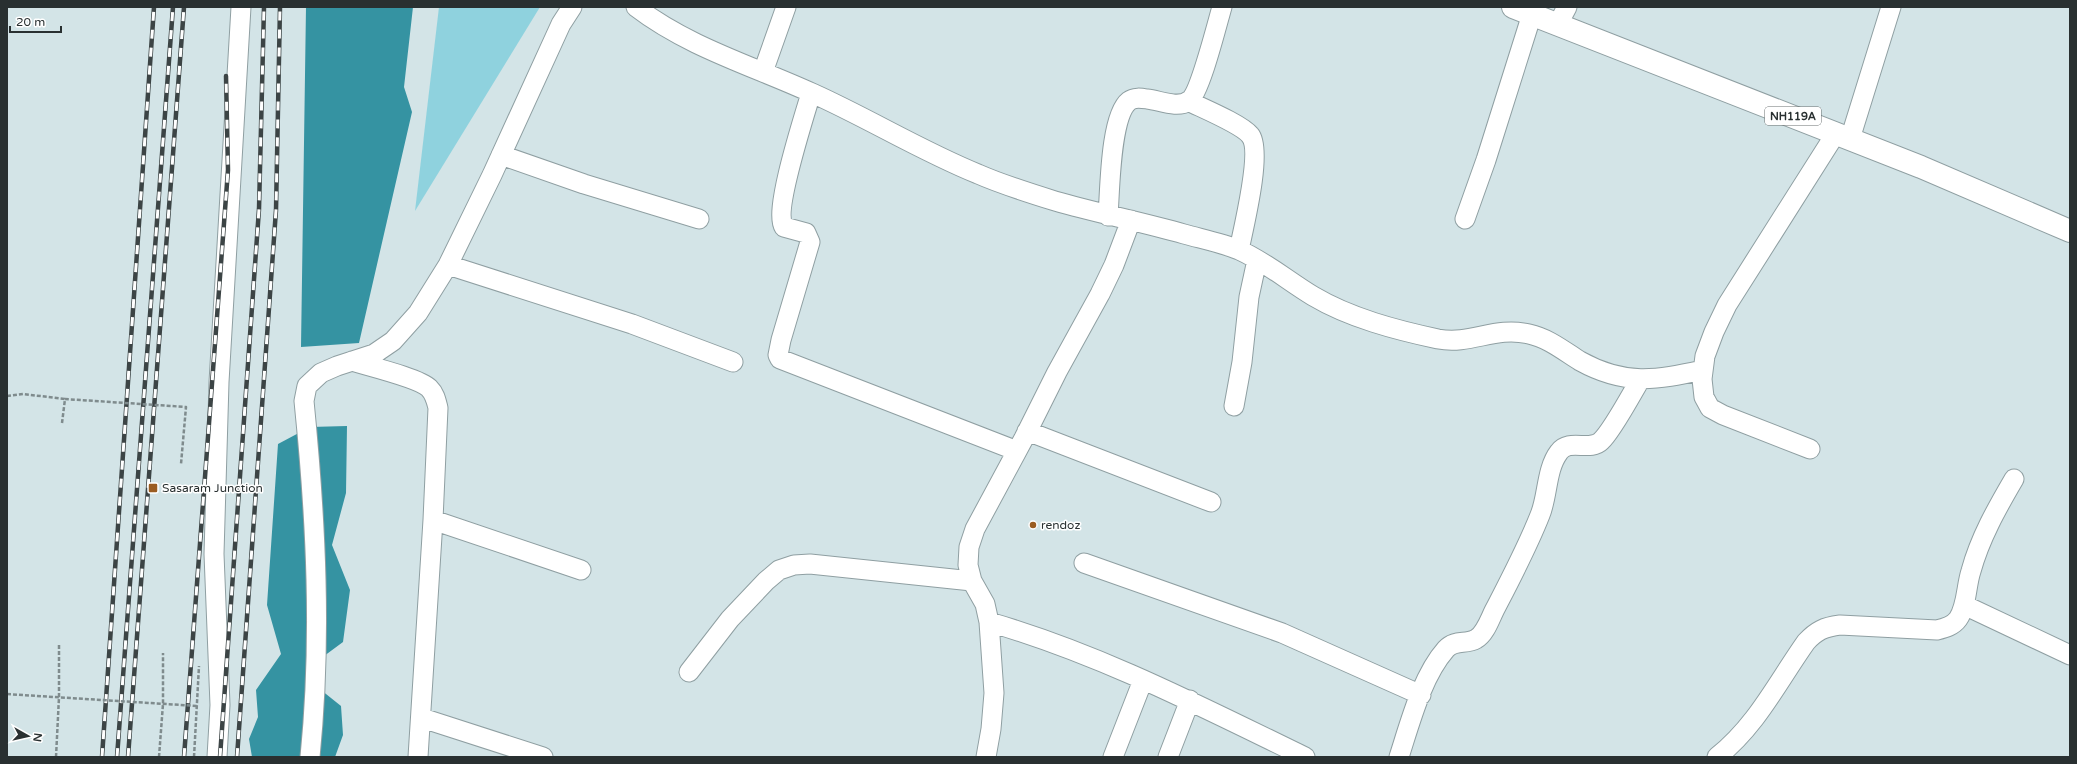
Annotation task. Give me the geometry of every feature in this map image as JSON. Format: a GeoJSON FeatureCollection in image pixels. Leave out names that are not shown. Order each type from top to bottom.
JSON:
{"type":"FeatureCollection","features":[{"type":"Feature","properties":{"kind":"highway","name":"NH119A"},"geometry":{"type":"LineString","coordinates":[[1523,11],[1563,16],[1843,136],[2000,199],[2070,231]]}},
{"type":"Feature","properties":{"kind":"street"},"geometry":{"type":"LineString","coordinates":[[217,757],[220,705],[214,554],[218,382],[241,7]]}},
{"type":"Feature","properties":{"kind":"street"},"geometry":{"type":"LineString","coordinates":[[310,757],[317,603],[313,508],[304,402],[307,386],[321,373],[374,354],[393,341],[418,312],[448,265],[561,24],[572,7]]}},
{"type":"Feature","properties":{"kind":"street"},"geometry":{"type":"LineString","coordinates":[[636,7],[651,19],[681,36],[811,93],[979,174],[1020,190],[1108,216],[1131,220],[1239,250],[1278,272],[1314,297],[1368,320],[1441,339],[1464,340],[1502,331],[1514,331],[1533,335],[1550,342],[1592,367],[1614,375],[1640,380],[1670,378],[1703,370]]}},
{"type":"Feature","properties":{"kind":"street"},"geometry":{"type":"LineString","coordinates":[[763,72],[786,7]]}},
{"type":"Feature","properties":{"kind":"street"},"geometry":{"type":"LineString","coordinates":[[1108,216],[1113,144],[1124,107],[1130,100],[1138,98],[1178,104],[1188,101],[1194,94],[1199,81],[1222,7]]}},
{"type":"Feature","properties":{"kind":"street"},"geometry":{"type":"LineString","coordinates":[[1810,449],[1723,416],[1710,408],[1704,397],[1702,379],[1705,356],[1728,305],[1843,136],[1891,7]]}},
{"type":"Feature","properties":{"kind":"street"},"geometry":{"type":"LineString","coordinates":[[1465,219],[1486,160],[1523,11]]}},
{"type":"Feature","properties":{"kind":"street"},"geometry":{"type":"LineString","coordinates":[[811,93],[790,167],[781,217],[784,227],[806,233],[810,242],[781,340],[778,355],[780,359],[1017,451]]}},
{"type":"Feature","properties":{"kind":"street"},"geometry":{"type":"LineString","coordinates":[[1188,101],[1251,135],[1255,145],[1250,194],[1239,250]]}},
{"type":"Feature","properties":{"kind":"street"},"geometry":{"type":"LineString","coordinates":[[501,154],[584,184],[699,219]]}},
{"type":"Feature","properties":{"kind":"street"},"geometry":{"type":"LineString","coordinates":[[986,757],[991,729],[994,693],[989,622],[985,604],[972,581],[969,547],[975,529],[1057,372],[1100,294],[1114,265],[1131,220]]}},
{"type":"Feature","properties":{"kind":"street"},"geometry":{"type":"LineString","coordinates":[[1234,406],[1242,362],[1249,297],[1257,260]]}},
{"type":"Feature","properties":{"kind":"street"},"geometry":{"type":"LineString","coordinates":[[448,265],[624,322],[733,362]]}},
{"type":"Feature","properties":{"kind":"street"},"geometry":{"type":"LineString","coordinates":[[352,361],[416,381],[428,387],[435,396],[438,408],[433,520],[426,609],[422,718],[418,757]]}},
{"type":"Feature","properties":{"kind":"street"},"geometry":{"type":"LineString","coordinates":[[1400,757],[1421,695],[1432,670],[1447,648],[1453,643],[1476,639],[1482,634],[1540,516],[1551,472],[1559,451],[1564,447],[1596,445],[1602,441],[1640,380]]}},
{"type":"Feature","properties":{"kind":"street"},"geometry":{"type":"LineString","coordinates":[[1027,431],[1211,502]]}},
{"type":"Feature","properties":{"kind":"street"},"geometry":{"type":"LineString","coordinates":[[1717,757],[1736,742],[1757,717],[1795,657],[1816,632],[1826,627],[1840,625],[1937,630],[1949,627],[1958,619],[1964,604],[1970,571],[1980,545],[1991,520],[2014,479]]}},
{"type":"Feature","properties":{"kind":"street"},"geometry":{"type":"LineString","coordinates":[[433,520],[581,570]]}},
{"type":"Feature","properties":{"kind":"street"},"geometry":{"type":"LineString","coordinates":[[1084,563],[1282,633],[1421,695]]}},
{"type":"Feature","properties":{"kind":"street"},"geometry":{"type":"LineString","coordinates":[[689,672],[730,619],[779,570],[794,565],[810,564],[972,581]]}},
{"type":"Feature","properties":{"kind":"street"},"geometry":{"type":"LineString","coordinates":[[1964,604],[2070,655]]}},
{"type":"Feature","properties":{"kind":"street"},"geometry":{"type":"LineString","coordinates":[[989,622],[1067,647],[1190,700],[1305,757]]}},
{"type":"Feature","properties":{"kind":"street"},"geometry":{"type":"LineString","coordinates":[[1113,757],[1143,680]]}},
{"type":"Feature","properties":{"kind":"street"},"geometry":{"type":"LineString","coordinates":[[1168,757],[1190,700]]}},
{"type":"Feature","properties":{"kind":"street"},"geometry":{"type":"LineString","coordinates":[[422,718],[543,757]]}},
{"type":"Feature","properties":{"kind":"path"},"geometry":{"type":"LineString","coordinates":[[117,757],[173,7]]}},
{"type":"Feature","properties":{"kind":"path"},"geometry":{"type":"LineString","coordinates":[[130,589],[154,255]]}},
{"type":"Feature","properties":{"kind":"path"},"geometry":{"type":"LineString","coordinates":[[7,396],[23,394],[64,399],[186,407],[181,464]]}},
{"type":"Feature","properties":{"kind":"path"},"geometry":{"type":"LineString","coordinates":[[62,423],[64,399]]}},
{"type":"Feature","properties":{"kind":"path"},"geometry":{"type":"LineString","coordinates":[[56,757],[59,697],[59,645]]}},
{"type":"Feature","properties":{"kind":"path"},"geometry":{"type":"LineString","coordinates":[[159,757],[163,704],[163,653]]}},
{"type":"Feature","properties":{"kind":"path"},"geometry":{"type":"LineString","coordinates":[[194,757],[199,663]]}},
{"type":"Feature","properties":{"kind":"path"},"geometry":{"type":"LineString","coordinates":[[7,694],[197,706]]}},
{"type":"Feature","properties":{"kind":"shaded area"},"geometry":{"type":"Polygon","coordinates":[[[306,7],[413,7],[404,87],[412,112],[359,343],[301,347],[306,7]]]}},
{"type":"Feature","properties":{"kind":"shaded area"},"geometry":{"type":"Polygon","coordinates":[[[439,7],[540,7],[415,211],[439,7]]]}},
{"type":"Feature","properties":{"kind":"shaded area"},"geometry":{"type":"Polygon","coordinates":[[[347,426],[346,493],[332,545],[350,590],[343,642],[320,659],[311,682],[341,706],[343,735],[335,757],[252,757],[249,739],[258,717],[256,690],[281,654],[267,605],[278,444],[310,427],[347,426]]]}},
{"type":"Feature","properties":{"kind":"railway"},"geometry":{"type":"LineString","coordinates":[[102,757],[154,7]]}},
{"type":"Feature","properties":{"kind":"railway"},"geometry":{"type":"LineString","coordinates":[[117,757],[173,7]]}},
{"type":"Feature","properties":{"kind":"railway"},"geometry":{"type":"LineString","coordinates":[[128,757],[184,7]]}},
{"type":"Feature","properties":{"kind":"railway"},"geometry":{"type":"LineString","coordinates":[[220,757],[259,209],[264,7]]}},
{"type":"Feature","properties":{"kind":"railway"},"geometry":{"type":"LineString","coordinates":[[237,757],[276,210],[280,7]]}},
{"type":"Feature","properties":{"kind":"railway"},"geometry":{"type":"LineString","coordinates":[[184,757],[228,170],[226,76]]}},
{"type":"Feature","properties":{"kind":"place","name":"Sasaram Junction"},"geometry":{"type":"Point","coordinates":[153,488]}},
{"type":"Feature","properties":{"kind":"place","name":"rendoz"},"geometry":{"type":"Point","coordinates":[1033,525]}}]}
